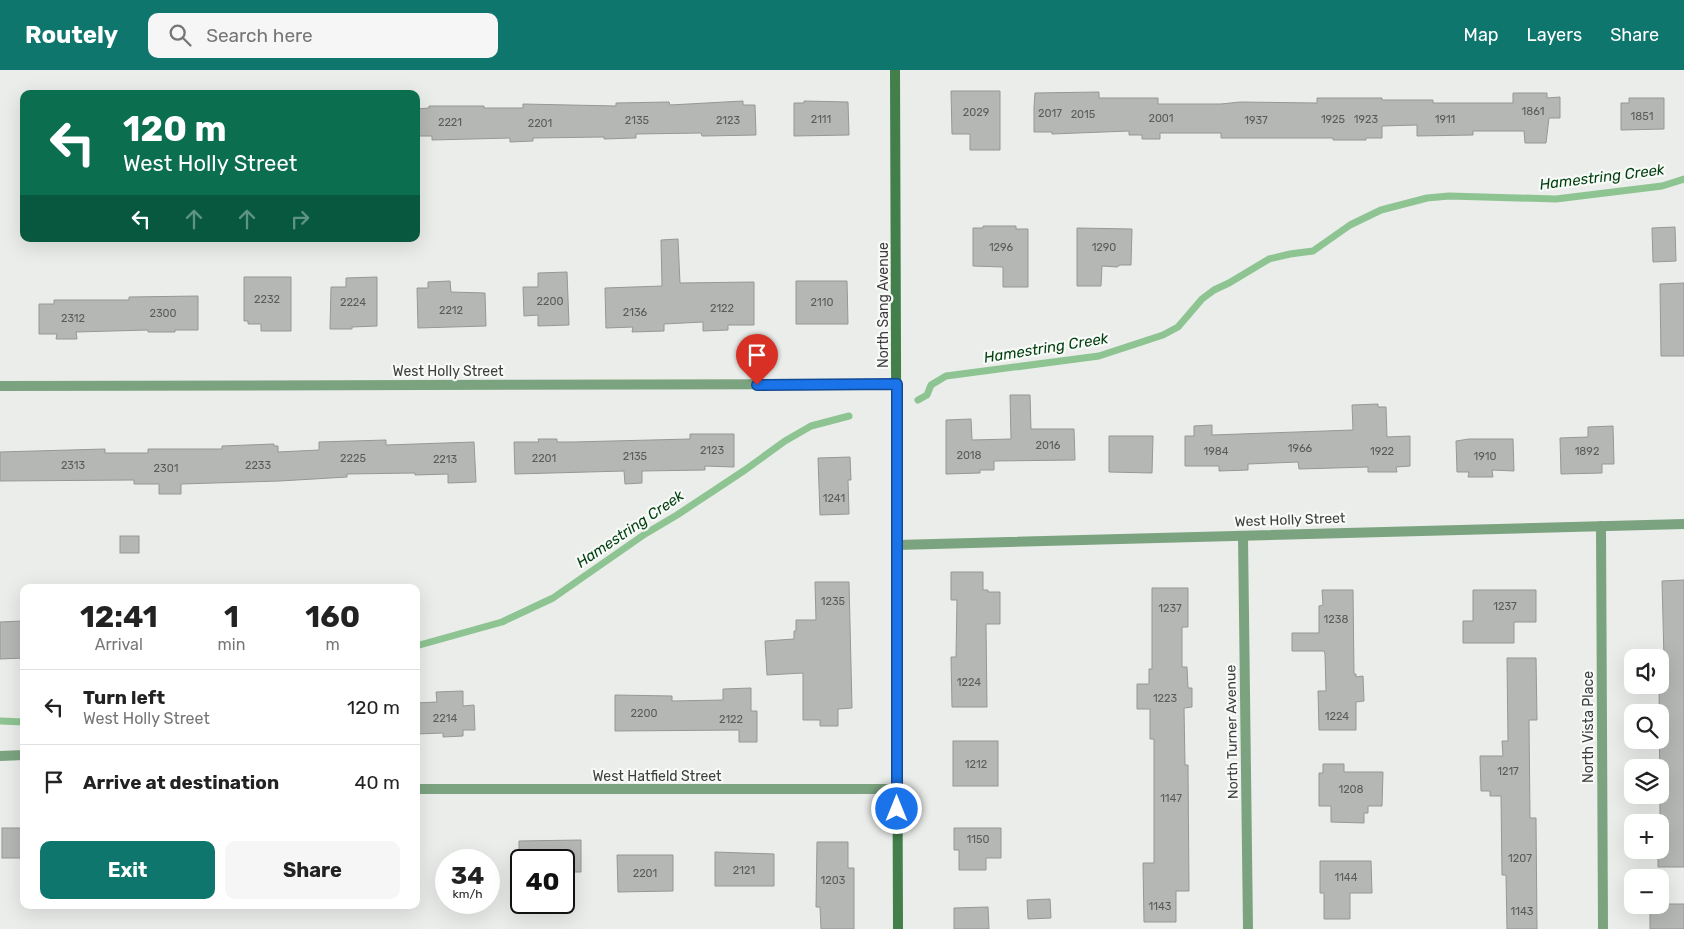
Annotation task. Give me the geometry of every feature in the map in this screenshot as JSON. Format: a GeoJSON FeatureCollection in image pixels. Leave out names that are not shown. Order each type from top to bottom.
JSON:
{"type":"FeatureCollection","features":[{"type":"Feature","properties":{"kind":"street","name":"North Sang Avenue"},"geometry":{"type":"LineString","coordinates":[[895,70],[898,929]]}},
{"type":"Feature","properties":{"kind":"street","name":"West Holly Street"},"geometry":{"type":"LineString","coordinates":[[0,386],[897,384]]}},
{"type":"Feature","properties":{"kind":"street","name":"West Holly Street"},"geometry":{"type":"LineString","coordinates":[[898,545],[1684,524]]}},
{"type":"Feature","properties":{"kind":"street","name":"North Vista Place"},"geometry":{"type":"LineString","coordinates":[[1601,526],[1603,929]]}},
{"type":"Feature","properties":{"kind":"street","name":"North Turner Avenue"},"geometry":{"type":"LineString","coordinates":[[1243,536],[1248,929]]}},
{"type":"Feature","properties":{"kind":"street"},"geometry":{"type":"LineString","coordinates":[[0,756],[20,755]]}},
{"type":"Feature","properties":{"kind":"street","name":"West Hatfield Street"},"geometry":{"type":"LineString","coordinates":[[420,789],[897,789]]}},
{"type":"Feature","properties":{"kind":"building"},"geometry":{"type":"Polygon","coordinates":[[[951,91],[1000,91],[1000,150],[970,150],[970,134],[952,134],[951,91]]]}},
{"type":"Feature","properties":{"kind":"building"},"geometry":{"type":"Polygon","coordinates":[[[1099,92],[1099,98],[1158,98],[1158,104],[1317,103],[1317,98],[1433,100],[1433,103],[1513,103],[1513,93],[1547,93],[1547,98],[1560,97],[1560,118],[1549,118],[1546,143],[1525,143],[1524,131],[1473,131],[1473,135],[1417,136],[1417,125],[1382,126],[1382,138],[1366,138],[1366,140],[1333,140],[1333,138],[1221,138],[1221,133],[1160,133],[1160,139],[1142,139],[1142,135],[1129,135],[1129,131],[1052,134],[1052,132],[1034,132],[1035,93],[1099,92]]]}},
{"type":"Feature","properties":{"kind":"building"},"geometry":{"type":"Polygon","coordinates":[[[1629,98],[1664,98],[1664,129],[1621,130],[1621,103],[1629,103],[1629,98]]]}},
{"type":"Feature","properties":{"kind":"building"},"geometry":{"type":"Polygon","coordinates":[[[743,101],[743,105],[755,105],[756,135],[702,136],[701,133],[636,134],[636,138],[533,138],[533,141],[510,142],[510,138],[432,140],[432,136],[420,136],[420,109],[429,108],[429,106],[523,108],[523,104],[616,106],[616,103],[669,102],[670,105],[743,101]]]}},
{"type":"Feature","properties":{"kind":"building"},"geometry":{"type":"Polygon","coordinates":[[[804,101],[848,102],[849,135],[794,136],[794,103],[804,103],[804,101]]]}},
{"type":"Feature","properties":{"kind":"building"},"geometry":{"type":"Polygon","coordinates":[[[983,226],[1016,226],[1016,229],[1028,229],[1028,287],[1003,287],[1003,267],[973,266],[973,228],[983,228],[983,226]]]}},
{"type":"Feature","properties":{"kind":"building"},"geometry":{"type":"Polygon","coordinates":[[[1675,227],[1676,261],[1653,262],[1652,228],[1675,227]]]}},
{"type":"Feature","properties":{"kind":"building"},"geometry":{"type":"Polygon","coordinates":[[[1077,228],[1132,229],[1131,265],[1120,265],[1117,267],[1102,266],[1101,286],[1077,286],[1077,228]]]}},
{"type":"Feature","properties":{"kind":"building"},"geometry":{"type":"Polygon","coordinates":[[[678,239],[680,283],[754,282],[754,325],[728,325],[728,330],[703,331],[703,322],[664,324],[664,331],[632,332],[633,327],[606,328],[605,288],[662,286],[661,240],[678,239]]]}},
{"type":"Feature","properties":{"kind":"building"},"geometry":{"type":"Polygon","coordinates":[[[567,272],[569,325],[538,326],[538,315],[524,316],[523,287],[538,287],[538,273],[567,272]]]}},
{"type":"Feature","properties":{"kind":"building"},"geometry":{"type":"Polygon","coordinates":[[[244,277],[291,277],[291,331],[261,331],[261,324],[248,324],[248,321],[244,321],[244,277]]]}},
{"type":"Feature","properties":{"kind":"building"},"geometry":{"type":"Polygon","coordinates":[[[377,277],[377,326],[330,329],[331,287],[346,287],[346,278],[377,277]]]}},
{"type":"Feature","properties":{"kind":"building"},"geometry":{"type":"Polygon","coordinates":[[[450,281],[451,292],[485,293],[486,326],[418,328],[417,288],[428,288],[428,282],[450,281]]]}},
{"type":"Feature","properties":{"kind":"building"},"geometry":{"type":"Polygon","coordinates":[[[796,281],[847,281],[848,324],[796,324],[796,281]]]}},
{"type":"Feature","properties":{"kind":"building"},"geometry":{"type":"Polygon","coordinates":[[[1684,283],[1684,356],[1661,356],[1660,284],[1684,283]]]}},
{"type":"Feature","properties":{"kind":"building"},"geometry":{"type":"Polygon","coordinates":[[[198,296],[198,330],[175,330],[175,332],[148,332],[148,330],[76,332],[77,339],[56,339],[57,334],[39,334],[39,304],[54,304],[54,300],[129,300],[129,297],[198,296]]]}},
{"type":"Feature","properties":{"kind":"building"},"geometry":{"type":"Polygon","coordinates":[[[1010,395],[1030,395],[1031,429],[1074,429],[1075,460],[994,461],[994,470],[980,470],[980,473],[946,474],[946,420],[971,419],[972,440],[1011,439],[1010,395]]]}},
{"type":"Feature","properties":{"kind":"building"},"geometry":{"type":"Polygon","coordinates":[[[1378,404],[1378,407],[1386,407],[1387,437],[1410,436],[1410,466],[1396,467],[1397,472],[1368,472],[1368,467],[1299,469],[1298,462],[1248,464],[1248,470],[1219,471],[1219,466],[1185,466],[1185,436],[1194,436],[1194,426],[1212,425],[1212,435],[1353,430],[1352,405],[1378,404]]]}},
{"type":"Feature","properties":{"kind":"building"},"geometry":{"type":"Polygon","coordinates":[[[1613,426],[1614,464],[1602,464],[1602,473],[1561,474],[1560,438],[1588,437],[1588,427],[1613,426]]]}},
{"type":"Feature","properties":{"kind":"building"},"geometry":{"type":"Polygon","coordinates":[[[690,434],[734,434],[734,467],[705,466],[705,470],[642,471],[642,483],[625,484],[624,471],[515,474],[514,442],[539,442],[538,439],[557,439],[557,442],[573,442],[690,439],[690,434]]]}},
{"type":"Feature","properties":{"kind":"building"},"geometry":{"type":"Polygon","coordinates":[[[1109,436],[1153,436],[1152,473],[1109,472],[1109,436]]]}},
{"type":"Feature","properties":{"kind":"building"},"geometry":{"type":"Polygon","coordinates":[[[1469,439],[1513,439],[1514,471],[1492,470],[1493,477],[1468,477],[1469,472],[1457,472],[1456,441],[1469,439]]]}},
{"type":"Feature","properties":{"kind":"building"},"geometry":{"type":"Polygon","coordinates":[[[386,440],[386,445],[474,442],[476,482],[448,483],[448,474],[347,474],[347,477],[181,484],[181,494],[159,494],[159,484],[134,484],[134,480],[0,481],[0,452],[105,449],[105,453],[148,453],[148,449],[222,449],[222,446],[274,444],[274,446],[278,446],[278,452],[319,450],[319,442],[386,440]]]}},
{"type":"Feature","properties":{"kind":"building"},"geometry":{"type":"Polygon","coordinates":[[[850,457],[851,480],[848,480],[849,514],[820,515],[818,458],[850,457]]]}},
{"type":"Feature","properties":{"kind":"building"},"geometry":{"type":"Polygon","coordinates":[[[120,536],[139,536],[139,553],[120,553],[120,536]]]}},
{"type":"Feature","properties":{"kind":"building"},"geometry":{"type":"Polygon","coordinates":[[[951,572],[983,572],[983,590],[1000,592],[1000,624],[986,624],[987,707],[952,707],[951,657],[956,657],[957,600],[951,600],[951,572]]]}},
{"type":"Feature","properties":{"kind":"building"},"geometry":{"type":"Polygon","coordinates":[[[1684,580],[1684,867],[1658,867],[1658,859],[1669,859],[1669,814],[1660,814],[1660,804],[1669,804],[1669,759],[1660,759],[1659,749],[1669,749],[1669,704],[1659,704],[1659,694],[1669,694],[1669,649],[1664,649],[1662,581],[1684,580]]]}},
{"type":"Feature","properties":{"kind":"building"},"geometry":{"type":"Polygon","coordinates":[[[815,582],[849,582],[852,708],[838,709],[838,726],[820,726],[820,720],[803,720],[803,673],[767,675],[765,641],[794,639],[796,620],[816,620],[815,582]]]}},
{"type":"Feature","properties":{"kind":"building"},"geometry":{"type":"Polygon","coordinates":[[[1152,588],[1188,588],[1188,627],[1182,627],[1182,667],[1187,667],[1188,688],[1192,688],[1192,707],[1184,708],[1185,765],[1188,765],[1189,891],[1176,891],[1176,922],[1144,922],[1143,863],[1154,863],[1154,739],[1150,739],[1150,709],[1137,709],[1137,684],[1149,684],[1149,669],[1152,669],[1152,588]]]}},
{"type":"Feature","properties":{"kind":"building"},"geometry":{"type":"Polygon","coordinates":[[[1322,590],[1353,590],[1354,674],[1356,674],[1356,677],[1363,676],[1364,701],[1356,702],[1356,730],[1319,730],[1318,691],[1326,691],[1324,651],[1292,651],[1292,633],[1319,633],[1319,606],[1323,605],[1322,590]]]}},
{"type":"Feature","properties":{"kind":"building"},"geometry":{"type":"Polygon","coordinates":[[[1473,590],[1536,590],[1536,622],[1514,622],[1514,643],[1463,643],[1463,621],[1473,621],[1473,590]]]}},
{"type":"Feature","properties":{"kind":"building"},"geometry":{"type":"Polygon","coordinates":[[[20,621],[20,658],[0,659],[0,622],[20,621]]]}},
{"type":"Feature","properties":{"kind":"building"},"geometry":{"type":"Polygon","coordinates":[[[1507,658],[1536,658],[1537,720],[1529,720],[1530,818],[1536,818],[1537,929],[1507,929],[1506,875],[1502,875],[1501,796],[1490,796],[1490,791],[1481,791],[1480,756],[1503,756],[1502,741],[1508,741],[1507,658]]]}},
{"type":"Feature","properties":{"kind":"building"},"geometry":{"type":"Polygon","coordinates":[[[751,688],[751,711],[757,711],[757,742],[739,742],[739,730],[615,731],[615,695],[672,696],[672,701],[723,700],[723,689],[751,688]]]}},
{"type":"Feature","properties":{"kind":"building"},"geometry":{"type":"Polygon","coordinates":[[[463,691],[463,706],[474,705],[475,730],[463,730],[463,736],[443,737],[443,733],[420,734],[420,703],[437,702],[436,692],[463,691]]]}},
{"type":"Feature","properties":{"kind":"building"},"geometry":{"type":"Polygon","coordinates":[[[953,741],[998,741],[998,786],[953,786],[953,741]]]}},
{"type":"Feature","properties":{"kind":"building"},"geometry":{"type":"Polygon","coordinates":[[[1323,764],[1344,764],[1344,772],[1383,772],[1382,806],[1368,806],[1368,813],[1364,813],[1364,823],[1331,822],[1331,806],[1319,806],[1319,773],[1323,773],[1323,764]]]}},
{"type":"Feature","properties":{"kind":"building"},"geometry":{"type":"Polygon","coordinates":[[[2,828],[20,828],[20,858],[2,858],[2,828]]]}},
{"type":"Feature","properties":{"kind":"building"},"geometry":{"type":"Polygon","coordinates":[[[954,828],[1001,828],[1001,858],[986,858],[986,870],[959,870],[959,850],[954,850],[954,828]]]}},
{"type":"Feature","properties":{"kind":"building"},"geometry":{"type":"Polygon","coordinates":[[[581,840],[581,872],[575,872],[575,849],[519,849],[519,841],[581,840]]]}},
{"type":"Feature","properties":{"kind":"building"},"geometry":{"type":"Polygon","coordinates":[[[817,842],[848,842],[848,868],[854,868],[854,929],[821,929],[820,907],[816,907],[817,842]]]}},
{"type":"Feature","properties":{"kind":"building"},"geometry":{"type":"Polygon","coordinates":[[[715,852],[774,854],[774,886],[715,886],[715,852]]]}},
{"type":"Feature","properties":{"kind":"building"},"geometry":{"type":"Polygon","coordinates":[[[617,855],[673,855],[673,891],[618,892],[617,855]]]}},
{"type":"Feature","properties":{"kind":"building"},"geometry":{"type":"Polygon","coordinates":[[[1320,861],[1371,861],[1372,893],[1350,893],[1350,919],[1324,919],[1324,893],[1320,893],[1320,861]]]}},
{"type":"Feature","properties":{"kind":"building"},"geometry":{"type":"Polygon","coordinates":[[[1050,899],[1051,918],[1028,919],[1027,900],[1050,899]]]}},
{"type":"Feature","properties":{"kind":"building"},"geometry":{"type":"Polygon","coordinates":[[[1669,904],[1684,904],[1684,929],[1650,929],[1650,914],[1669,914],[1669,904]]]}},
{"type":"Feature","properties":{"kind":"building"},"geometry":{"type":"Polygon","coordinates":[[[988,907],[989,929],[954,929],[954,908],[988,907]]]}},
{"type":"Feature","properties":{"kind":"waterway","name":"Hamestring Creek"},"geometry":{"type":"LineString","coordinates":[[918,400],[927,395],[931,385],[946,376],[1099,356],[1163,335],[1178,327],[1202,299],[1214,290],[1269,259],[1313,251],[1350,225],[1381,210],[1427,198],[1449,196],[1556,199],[1662,186],[1684,179]]}},
{"type":"Feature","properties":{"kind":"waterway","name":"Hamestring Creek"},"geometry":{"type":"LineString","coordinates":[[420,645],[502,622],[553,598],[645,534],[745,470],[785,441],[811,426],[849,416]]}},
{"type":"Feature","properties":{"kind":"waterway","name":"Hamestring Creek"},"geometry":{"type":"LineString","coordinates":[[0,721],[20,722]]}},
{"type":"Feature","properties":{"kind":"route"},"geometry":{"type":"LineString","coordinates":[[757,385],[897,384],[897,809]]}}]}
